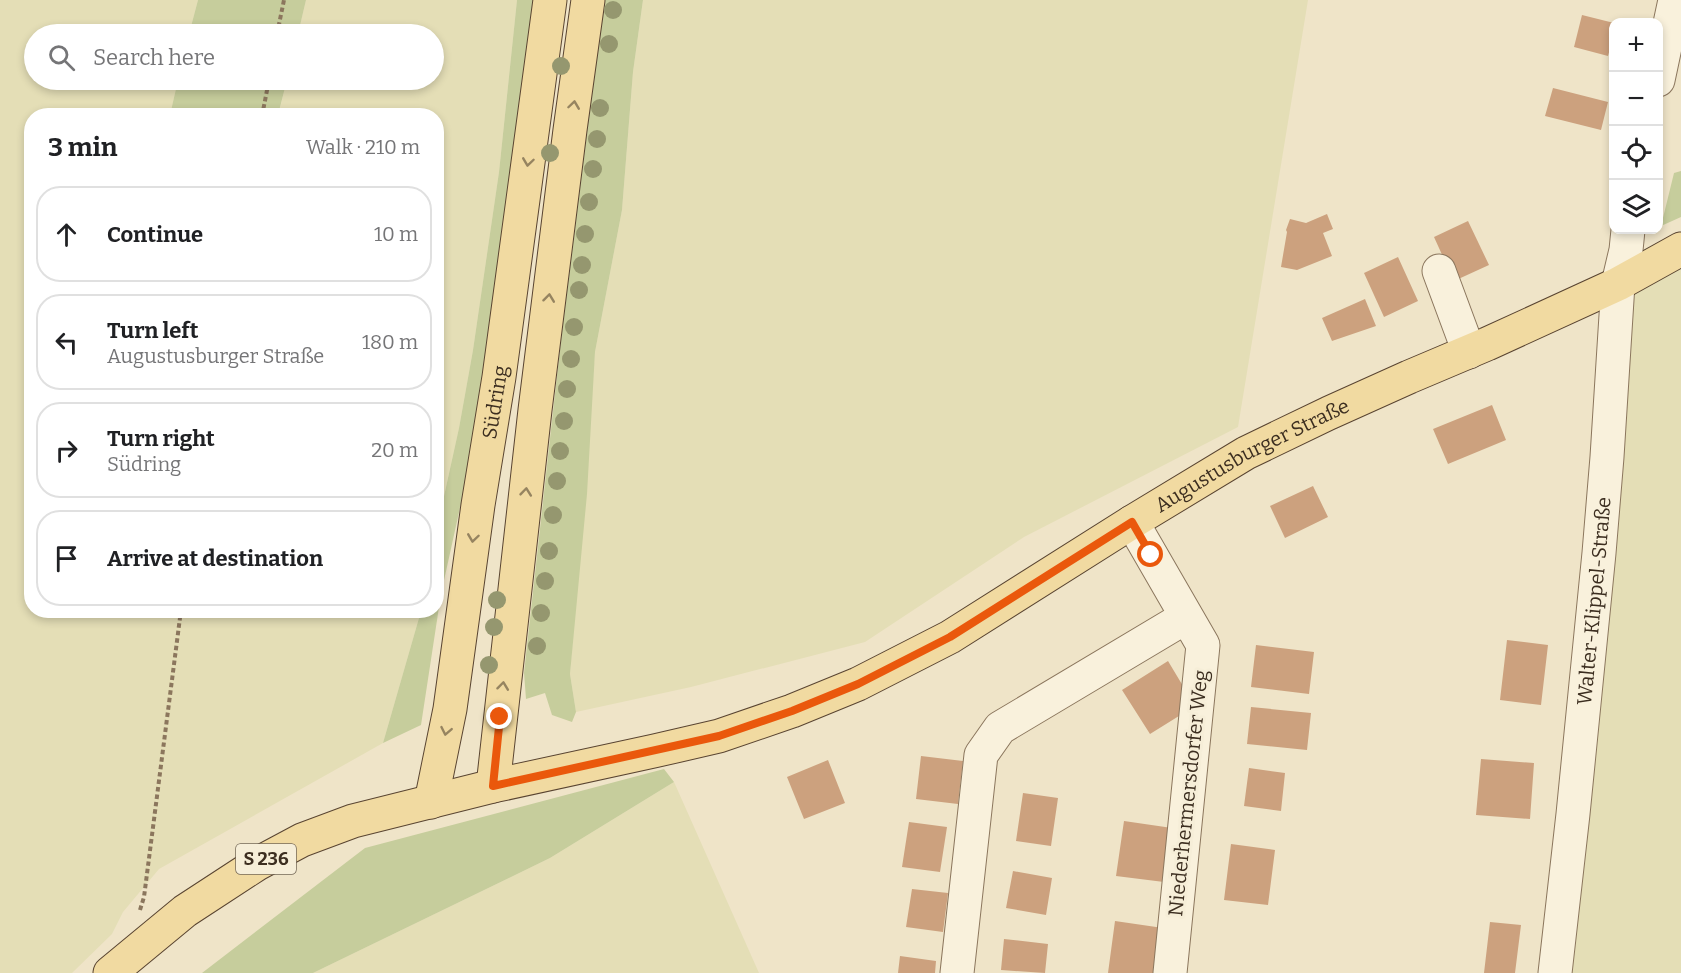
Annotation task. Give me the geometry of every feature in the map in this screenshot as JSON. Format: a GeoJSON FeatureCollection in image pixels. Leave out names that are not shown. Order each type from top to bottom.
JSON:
{"type":"FeatureCollection","features":[{"type":"Feature","properties":{"kind":"main road","name":"Südring"},"geometry":{"type":"LineString","coordinates":[[431,802],[450,710],[478,505],[500,377],[550,0]]}},
{"type":"Feature","properties":{"kind":"main road","name":"Südring"},"geometry":{"type":"LineString","coordinates":[[493,786],[535,410],[588,0]]}},
{"type":"Feature","properties":{"kind":"main road","name":"Augustusburger Straße"},"geometry":{"type":"LineString","coordinates":[[110,973],[185,911],[257,864],[302,840],[353,821],[493,786],[719,736],[792,711],[858,684],[950,637],[1246,453],[1359,399],[1618,284],[1681,249]]}},
{"type":"Feature","properties":{"kind":"street"},"geometry":{"type":"LineString","coordinates":[[1661,72],[1675,0]]}},
{"type":"Feature","properties":{"kind":"street","name":"Walter-Klippel-Straße"},"geometry":{"type":"LineString","coordinates":[[1554,973],[1573,814],[1599,553],[1618,284],[1628,234]]}},
{"type":"Feature","properties":{"kind":"street"},"geometry":{"type":"LineString","coordinates":[[1438,271],[1469,352]]}},
{"type":"Feature","properties":{"kind":"street","name":"Niederhermersdorfer Weg"},"geometry":{"type":"LineString","coordinates":[[1132,522],[1203,645],[1170,973]]}},
{"type":"Feature","properties":{"kind":"street"},"geometry":{"type":"LineString","coordinates":[[957,973],[981,755],[1000,728],[1186,617]]}},
{"type":"Feature","properties":{"kind":"path"},"geometry":{"type":"LineString","coordinates":[[279,24],[284,0]]}},
{"type":"Feature","properties":{"kind":"path"},"geometry":{"type":"LineString","coordinates":[[264,108],[267,90]]}},
{"type":"Feature","properties":{"kind":"path"},"geometry":{"type":"LineString","coordinates":[[137,918],[144,897],[180,618]]}},
{"type":"Feature","properties":{"kind":"shaded area"},"geometry":{"type":"Polygon","coordinates":[[[0,0],[198,0],[192,24],[24,24],[24,90],[176,90],[172,108],[24,108],[24,618],[419,618],[383,743],[159,869],[123,912],[112,934],[72,973],[0,973],[0,0]]]}},
{"type":"Feature","properties":{"kind":"shaded area"},"geometry":{"type":"Polygon","coordinates":[[[306,0],[517,0],[499,172],[473,350],[444,496],[444,108],[280,108],[284,90],[444,90],[444,24],[300,24],[306,0]]]}},
{"type":"Feature","properties":{"kind":"shaded area"},"geometry":{"type":"Polygon","coordinates":[[[643,0],[1308,0],[1238,427],[1024,537],[865,642],[691,687],[576,712],[570,674],[595,352],[622,210],[633,72],[643,0]]]}},
{"type":"Feature","properties":{"kind":"shaded area"},"geometry":{"type":"Polygon","coordinates":[[[1681,249],[1681,973],[1555,973],[1618,284],[1681,249]]]}},
{"type":"Feature","properties":{"kind":"shaded area"},"geometry":{"type":"Polygon","coordinates":[[[674,782],[759,973],[313,973],[550,858],[674,782]]]}},
{"type":"Feature","properties":{"kind":"green space"},"geometry":{"type":"Polygon","coordinates":[[[198,0],[306,0],[300,24],[192,24],[198,0]]]}},
{"type":"Feature","properties":{"kind":"green space"},"geometry":{"type":"Polygon","coordinates":[[[517,0],[536,0],[478,426],[444,580],[444,496],[473,350],[499,172],[517,0]]]}},
{"type":"Feature","properties":{"kind":"green space"},"geometry":{"type":"Polygon","coordinates":[[[605,0],[643,0],[633,72],[622,210],[595,352],[587,494],[570,674],[576,712],[572,722],[552,715],[545,693],[526,699],[524,673],[577,195],[605,0]]]}},
{"type":"Feature","properties":{"kind":"green space"},"geometry":{"type":"Polygon","coordinates":[[[176,90],[284,90],[280,108],[172,108],[176,90]]]}},
{"type":"Feature","properties":{"kind":"green space"},"geometry":{"type":"Polygon","coordinates":[[[1681,171],[1681,217],[1663,225],[1663,218],[1674,173],[1681,171]]]}},
{"type":"Feature","properties":{"kind":"green space"},"geometry":{"type":"Polygon","coordinates":[[[419,618],[437,618],[421,725],[383,743],[419,618]]]}},
{"type":"Feature","properties":{"kind":"green space"},"geometry":{"type":"Polygon","coordinates":[[[664,769],[674,782],[550,858],[313,973],[202,973],[365,848],[664,769]]]}},
{"type":"Feature","properties":{"kind":"building"},"geometry":{"type":"Polygon","coordinates":[[[1582,15],[1609,22],[1608,56],[1574,47],[1582,15]]]}},
{"type":"Feature","properties":{"kind":"building"},"geometry":{"type":"Polygon","coordinates":[[[1553,88],[1608,102],[1601,130],[1545,116],[1553,88]]]}},
{"type":"Feature","properties":{"kind":"building"},"geometry":{"type":"Polygon","coordinates":[[[1327,214],[1333,229],[1323,233],[1332,256],[1297,270],[1281,267],[1286,230],[1290,219],[1306,223],[1327,214]]]}},
{"type":"Feature","properties":{"kind":"building"},"geometry":{"type":"Polygon","coordinates":[[[1468,221],[1489,265],[1454,281],[1434,237],[1468,221]]]}},
{"type":"Feature","properties":{"kind":"building"},"geometry":{"type":"Polygon","coordinates":[[[1398,257],[1418,301],[1384,317],[1364,273],[1398,257]]]}},
{"type":"Feature","properties":{"kind":"building"},"geometry":{"type":"Polygon","coordinates":[[[1365,299],[1376,326],[1332,341],[1322,318],[1365,299]]]}},
{"type":"Feature","properties":{"kind":"building"},"geometry":{"type":"Polygon","coordinates":[[[1492,405],[1506,440],[1448,464],[1433,429],[1492,405]]]}},
{"type":"Feature","properties":{"kind":"building"},"geometry":{"type":"Polygon","coordinates":[[[1313,486],[1328,517],[1285,538],[1270,506],[1313,486]]]}},
{"type":"Feature","properties":{"kind":"building"},"geometry":{"type":"Polygon","coordinates":[[[1507,640],[1548,645],[1541,705],[1500,700],[1507,640]]]}},
{"type":"Feature","properties":{"kind":"building"},"geometry":{"type":"Polygon","coordinates":[[[1256,645],[1314,652],[1309,694],[1251,687],[1256,645]]]}},
{"type":"Feature","properties":{"kind":"building"},"geometry":{"type":"Polygon","coordinates":[[[1168,661],[1195,706],[1150,734],[1122,690],[1168,661]]]}},
{"type":"Feature","properties":{"kind":"building"},"geometry":{"type":"Polygon","coordinates":[[[1251,707],[1311,713],[1307,750],[1247,744],[1251,707]]]}},
{"type":"Feature","properties":{"kind":"building"},"geometry":{"type":"Polygon","coordinates":[[[921,756],[963,761],[958,804],[916,799],[921,756]]]}},
{"type":"Feature","properties":{"kind":"building"},"geometry":{"type":"Polygon","coordinates":[[[1481,759],[1534,763],[1530,819],[1476,815],[1481,759]]]}},
{"type":"Feature","properties":{"kind":"building"},"geometry":{"type":"Polygon","coordinates":[[[828,760],[845,803],[804,819],[787,777],[828,760]]]}},
{"type":"Feature","properties":{"kind":"building"},"geometry":{"type":"Polygon","coordinates":[[[1249,768],[1285,773],[1281,811],[1244,806],[1249,768]]]}},
{"type":"Feature","properties":{"kind":"building"},"geometry":{"type":"Polygon","coordinates":[[[1023,793],[1058,798],[1051,846],[1016,841],[1023,793]]]}},
{"type":"Feature","properties":{"kind":"building"},"geometry":{"type":"Polygon","coordinates":[[[1124,821],[1172,828],[1164,882],[1116,876],[1124,821]]]}},
{"type":"Feature","properties":{"kind":"building"},"geometry":{"type":"Polygon","coordinates":[[[909,822],[947,827],[940,872],[902,867],[909,822]]]}},
{"type":"Feature","properties":{"kind":"building"},"geometry":{"type":"Polygon","coordinates":[[[1231,844],[1275,850],[1268,905],[1224,900],[1231,844]]]}},
{"type":"Feature","properties":{"kind":"building"},"geometry":{"type":"Polygon","coordinates":[[[1013,871],[1052,878],[1046,915],[1006,908],[1013,871]]]}},
{"type":"Feature","properties":{"kind":"building"},"geometry":{"type":"Polygon","coordinates":[[[912,889],[948,893],[943,932],[906,927],[912,889]]]}},
{"type":"Feature","properties":{"kind":"building"},"geometry":{"type":"Polygon","coordinates":[[[1115,921],[1163,928],[1157,973],[1108,973],[1115,921]]]}},
{"type":"Feature","properties":{"kind":"building"},"geometry":{"type":"Polygon","coordinates":[[[1490,922],[1521,925],[1515,973],[1484,973],[1490,922]]]}},
{"type":"Feature","properties":{"kind":"building"},"geometry":{"type":"Polygon","coordinates":[[[1004,939],[1048,944],[1045,973],[1001,970],[1004,939]]]}},
{"type":"Feature","properties":{"kind":"building"},"geometry":{"type":"Polygon","coordinates":[[[900,956],[936,961],[935,973],[898,973],[900,956]]]}},
{"type":"Feature","properties":{"kind":"route"},"geometry":{"type":"LineString","coordinates":[[500,717],[493,786],[719,736],[792,711],[858,684],[950,637],[1132,522],[1151,555]]}}]}
